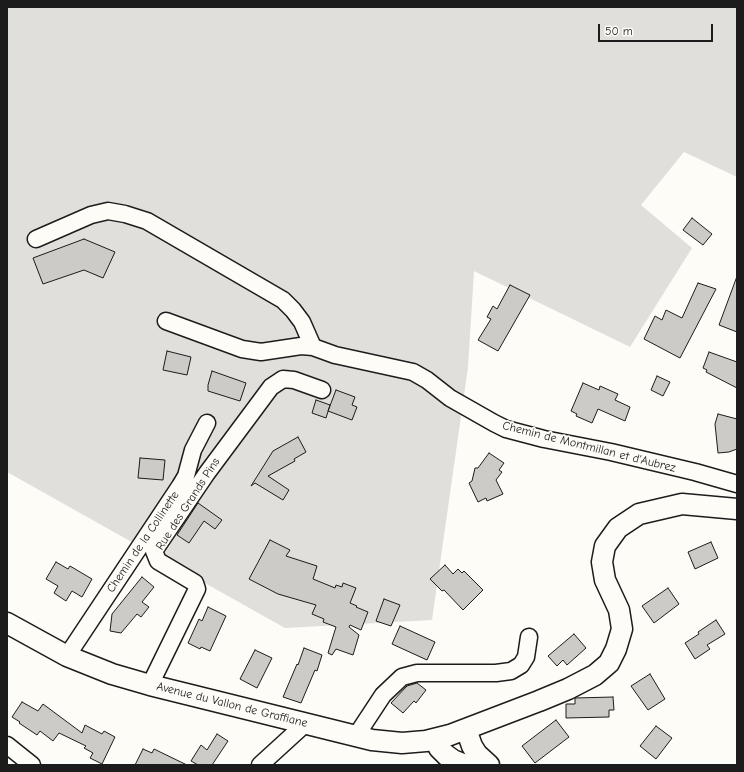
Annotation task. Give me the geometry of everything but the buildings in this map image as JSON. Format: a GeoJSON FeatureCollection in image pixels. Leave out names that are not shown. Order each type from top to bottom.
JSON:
{"type":"FeatureCollection","features":[{"type":"Feature","properties":{"kind":"street"},"geometry":{"type":"LineString","coordinates":[[36,239],[90,215],[108,212],[125,214],[147,221],[283,300],[302,322],[313,347]]}},
{"type":"Feature","properties":{"kind":"street","name":"Chemin de Montmillan et d'Aubrez"},"geometry":{"type":"LineString","coordinates":[[166,321],[242,349],[261,352],[301,346],[313,347],[335,355],[414,372],[450,398],[506,429],[544,439],[618,453],[737,484]]}},
{"type":"Feature","properties":{"kind":"street","name":"Rue des Grands Pins"},"geometry":{"type":"LineString","coordinates":[[150,684],[197,589],[195,583],[158,561],[154,551],[207,473],[271,387],[284,379],[294,380],[322,390]]}},
{"type":"Feature","properties":{"kind":"street","name":"Chemin de la Collinette"},"geometry":{"type":"LineString","coordinates":[[67,656],[180,486],[186,476],[193,450],[207,423]]}},
{"type":"Feature","properties":{"kind":"street","name":"Avenue du Vallon de Graffiane"},"geometry":{"type":"LineString","coordinates":[[7,623],[67,656],[112,674],[356,736],[388,742],[417,742],[435,739],[466,729],[568,689],[595,675],[609,663],[616,649],[622,629],[619,610],[605,580],[602,562],[605,546],[618,528],[638,514],[682,504],[737,509]]}},
{"type":"Feature","properties":{"kind":"street"},"geometry":{"type":"LineString","coordinates":[[356,736],[383,695],[402,677],[417,673],[496,673],[512,671],[521,665],[526,657],[529,637]]}},
{"type":"Feature","properties":{"kind":"street"},"geometry":{"type":"LineString","coordinates":[[260,765],[306,723]]}},
{"type":"Feature","properties":{"kind":"street"},"geometry":{"type":"LineString","coordinates":[[466,729],[475,750],[489,765]]}},
{"type":"Feature","properties":{"kind":"street"},"geometry":{"type":"LineString","coordinates":[[435,739],[439,748],[446,755],[465,765]]}},
{"type":"Feature","properties":{"kind":"street"},"geometry":{"type":"LineString","coordinates":[[7,745],[32,765]]}},
{"type":"Feature","properties":{"kind":"shaded area"},"geometry":{"type":"Polygon","coordinates":[[[7,7],[737,7],[737,177],[684,152],[641,205],[692,248],[630,347],[474,271],[468,367],[432,620],[285,628],[7,472],[7,7]]]}}]}
